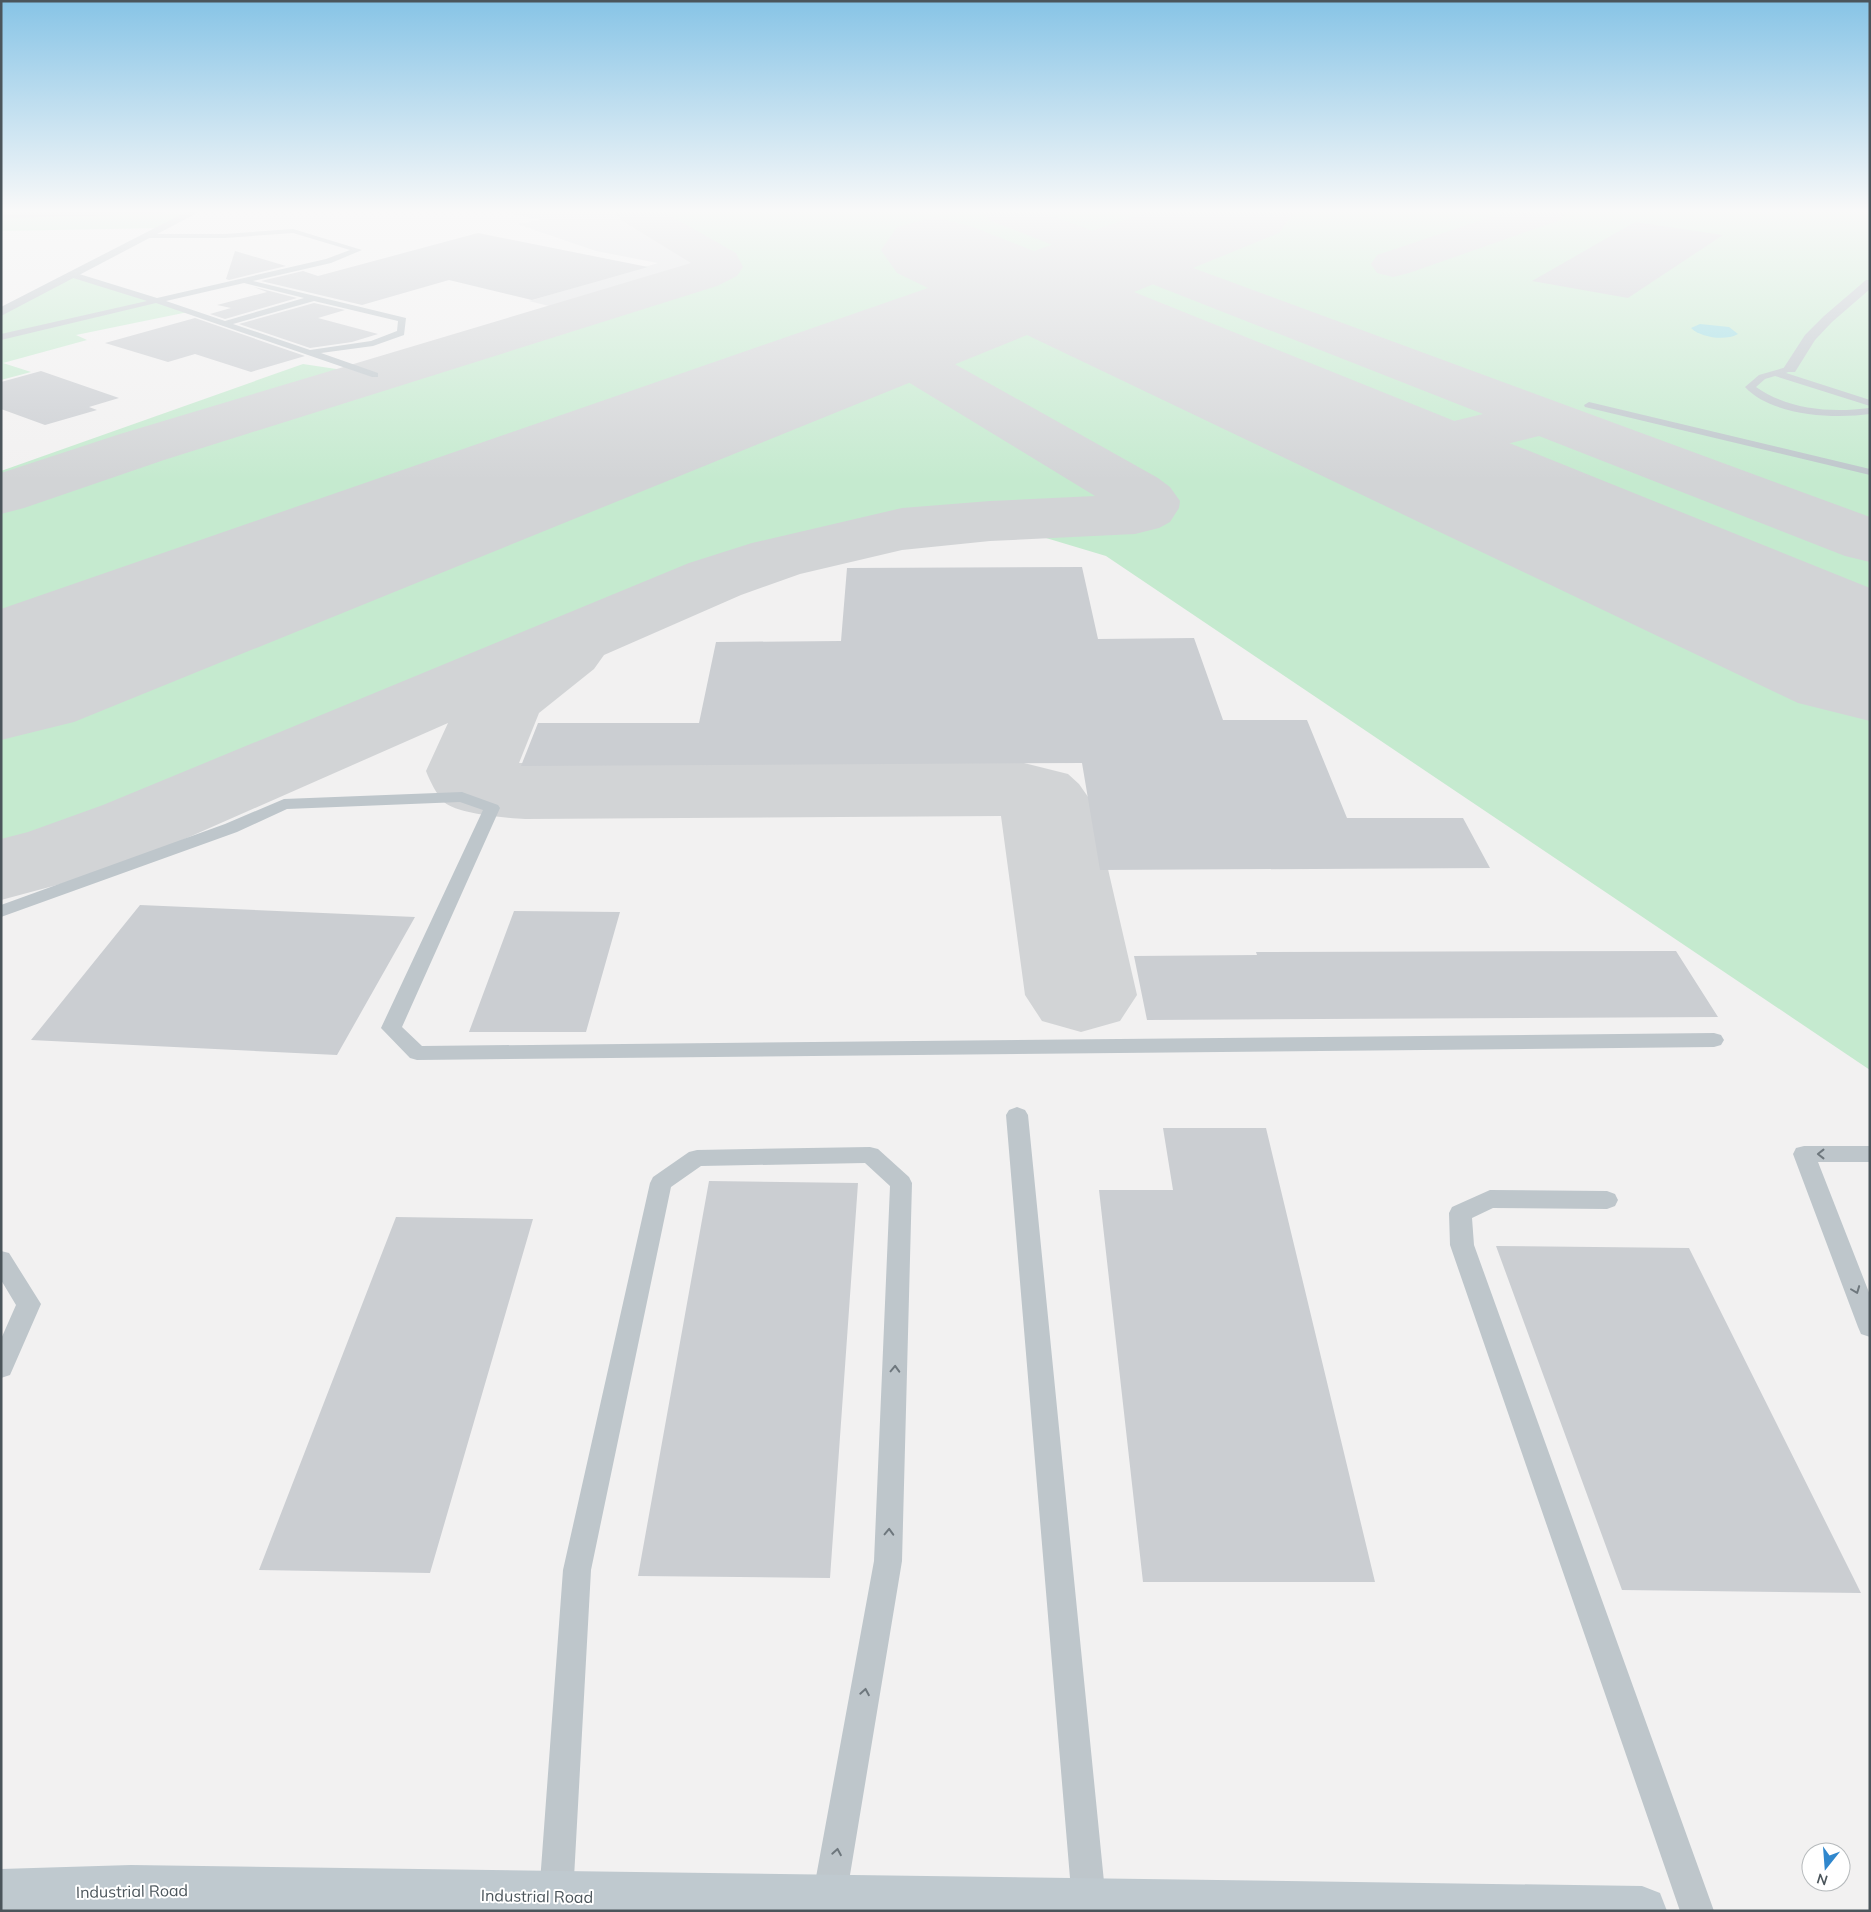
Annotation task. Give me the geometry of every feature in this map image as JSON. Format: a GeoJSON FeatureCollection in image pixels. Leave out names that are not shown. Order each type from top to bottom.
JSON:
{"type":"FeatureCollection","features":[{"type":"Feature","properties":{"kind":"street"},"geometry":{"type":"LineString","coordinates":[[1,312],[23,301]]}},
{"type":"Feature","properties":{"kind":"street"},"geometry":{"type":"LineString","coordinates":[[1790,369],[1810,338],[1849,301]]}},
{"type":"Feature","properties":{"kind":"street","name":"Industrial Road"},"geometry":{"type":"LineString","coordinates":[[1,1894],[131,1890],[829,1900],[977,1906],[1089,1902],[1642,1911]]}},
{"type":"Feature","properties":{"kind":"lane"},"geometry":{"type":"LineString","coordinates":[[1,337],[156,301]]}},
{"type":"Feature","properties":{"kind":"lane"},"geometry":{"type":"LineString","coordinates":[[158,301],[375,375]]}},
{"type":"Feature","properties":{"kind":"lane"},"geometry":{"type":"LineString","coordinates":[[224,324],[304,301]]}},
{"type":"Feature","properties":{"kind":"lane"},"geometry":{"type":"LineString","coordinates":[[308,353],[373,343],[401,334],[403,320],[328,301]]}},
{"type":"Feature","properties":{"kind":"lane"},"geometry":{"type":"LineString","coordinates":[[1790,369],[1762,376],[1750,387],[1770,400],[1816,412],[1854,414],[1870,411]]}},
{"type":"Feature","properties":{"kind":"lane"},"geometry":{"type":"LineString","coordinates":[[1774,373],[1870,403]]}},
{"type":"Feature","properties":{"kind":"lane"},"geometry":{"type":"LineString","coordinates":[[1589,405],[1870,472]]}},
{"type":"Feature","properties":{"kind":"lane"},"geometry":{"type":"LineString","coordinates":[[1,910],[231,828],[284,804],[462,797],[492,808],[391,1028],[417,1053],[1714,1040]]}},
{"type":"Feature","properties":{"kind":"lane"},"geometry":{"type":"LineString","coordinates":[[1016,1115],[1089,1902]]}},
{"type":"Feature","properties":{"kind":"lane"},"geometry":{"type":"LineString","coordinates":[[1870,1154],[1804,1154],[1870,1326]]}},
{"type":"Feature","properties":{"kind":"lane"},"geometry":{"type":"LineString","coordinates":[[556,1896],[577,1570],[661,1183],[697,1158],[870,1155],[901,1183],[888,1562],[829,1900]]}},
{"type":"Feature","properties":{"kind":"lane"},"geometry":{"type":"LineString","coordinates":[[1607,1200],[1490,1199],[1460,1213],[1462,1245],[1697,1911]]}},
{"type":"Feature","properties":{"kind":"lane"},"geometry":{"type":"LineString","coordinates":[[1,1260],[29,1304],[1,1367]]}},
{"type":"Feature","properties":{"kind":"shaded area"},"geometry":{"type":"Polygon","coordinates":[[[530,301],[637,301],[589,316],[530,301]]]}},
{"type":"Feature","properties":{"kind":"green space"},"geometry":{"type":"Polygon","coordinates":[[[23,301],[158,301],[193,311],[76,335],[87,340],[3,363],[31,372],[1,380],[1,312],[23,301]]]}},
{"type":"Feature","properties":{"kind":"green space"},"geometry":{"type":"Polygon","coordinates":[[[637,301],[1870,301],[1870,1070],[1106,556],[1016,529],[902,529],[777,558],[715,579],[137,825],[63,853],[1,870],[1,471],[303,364],[376,375],[637,301]]]}},
{"type":"Feature","properties":{"kind":"water"},"geometry":{"type":"Polygon","coordinates":[[[1700,324],[1729,327],[1738,334],[1720,338],[1701,334],[1691,328],[1700,324]]]}},
{"type":"Feature","properties":{"kind":"building"},"geometry":{"type":"Polygon","coordinates":[[[232,301],[286,301],[225,319],[210,314],[231,308],[217,305],[232,301]]]}},
{"type":"Feature","properties":{"kind":"building"},"geometry":{"type":"Polygon","coordinates":[[[346,301],[375,301],[362,305],[346,301]]]}},
{"type":"Feature","properties":{"kind":"building"},"geometry":{"type":"Polygon","coordinates":[[[314,303],[345,310],[318,318],[378,334],[352,342],[310,348],[239,324],[314,303]]]}},
{"type":"Feature","properties":{"kind":"building"},"geometry":{"type":"Polygon","coordinates":[[[195,318],[305,356],[251,372],[195,354],[168,362],[105,343],[195,318]]]}},
{"type":"Feature","properties":{"kind":"building"},"geometry":{"type":"Polygon","coordinates":[[[41,371],[119,398],[89,407],[97,410],[45,425],[1,409],[1,382],[41,371]]]}},
{"type":"Feature","properties":{"kind":"building"},"geometry":{"type":"Polygon","coordinates":[[[1082,567],[1098,639],[1194,638],[1223,720],[1307,720],[1347,818],[1463,818],[1490,868],[1100,870],[1082,763],[521,766],[538,723],[699,723],[716,642],[841,641],[847,568],[1082,567]]]}},
{"type":"Feature","properties":{"kind":"building"},"geometry":{"type":"Polygon","coordinates":[[[140,905],[415,917],[337,1055],[31,1040],[140,905]]]}},
{"type":"Feature","properties":{"kind":"building"},"geometry":{"type":"Polygon","coordinates":[[[514,911],[620,912],[586,1032],[469,1032],[514,911]]]}},
{"type":"Feature","properties":{"kind":"building"},"geometry":{"type":"Polygon","coordinates":[[[1676,951],[1718,1017],[1147,1020],[1134,956],[1257,955],[1256,952],[1676,951]]]}},
{"type":"Feature","properties":{"kind":"building"},"geometry":{"type":"Polygon","coordinates":[[[1163,1128],[1266,1128],[1375,1582],[1143,1582],[1099,1190],[1173,1190],[1163,1128]]]}},
{"type":"Feature","properties":{"kind":"building"},"geometry":{"type":"Polygon","coordinates":[[[709,1181],[858,1183],[830,1578],[638,1576],[709,1181]]]}},
{"type":"Feature","properties":{"kind":"building"},"geometry":{"type":"Polygon","coordinates":[[[396,1217],[533,1219],[430,1573],[259,1570],[396,1217]]]}},
{"type":"Feature","properties":{"kind":"building"},"geometry":{"type":"Polygon","coordinates":[[[1496,1246],[1689,1248],[1861,1593],[1622,1590],[1496,1246]]]}},
{"type":"Feature","properties":{"kind":"taxiway"},"geometry":{"type":"LineString","coordinates":[[1,494],[142,447],[619,301]]}},
{"type":"Feature","properties":{"kind":"taxiway"},"geometry":{"type":"LineString","coordinates":[[1238,301],[1870,541]]}},
{"type":"Feature","properties":{"kind":"taxiway"},"geometry":{"type":"LineString","coordinates":[[1,870],[63,853],[137,825],[715,579],[777,558],[902,529],[990,521],[1135,514],[1146,508],[1147,501],[1135,492],[885,346]]}},
{"type":"Feature","properties":{"kind":"taxiway"},"geometry":{"type":"LineString","coordinates":[[1397,453],[1543,417]]}},
{"type":"Feature","properties":{"kind":"taxiway"},"geometry":{"type":"LineString","coordinates":[[566,652],[523,683],[502,703],[481,745],[471,771],[477,783],[494,789],[525,791],[1012,788],[1031,792],[1046,804],[1081,995]]}},
{"type":"Feature","properties":{"kind":"runway"},"geometry":{"type":"LineString","coordinates":[[1,678],[1006,301]]}},
{"type":"Feature","properties":{"kind":"runway"},"geometry":{"type":"LineString","coordinates":[[1052,301],[1870,660]]}}]}
